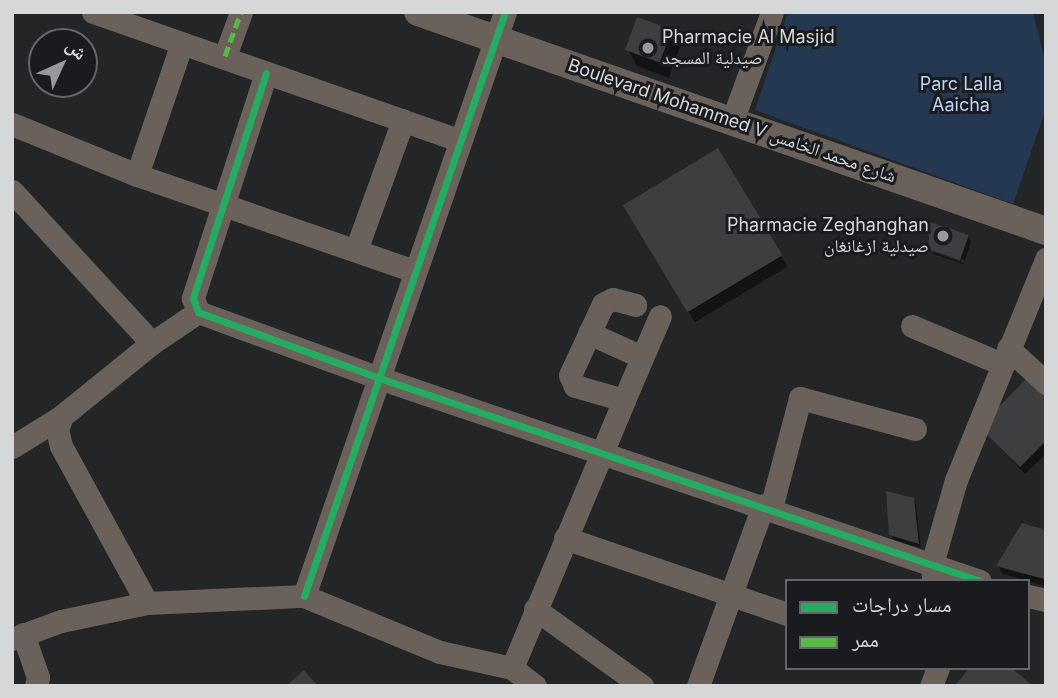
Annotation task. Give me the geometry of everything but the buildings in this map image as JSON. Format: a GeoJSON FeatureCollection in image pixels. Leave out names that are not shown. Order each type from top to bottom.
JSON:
{"type":"FeatureCollection","features":[{"type":"Feature","properties":{"kind":"main road","name":"Boulevard Mohammed V شارع محمد الخامس"},"geometry":{"type":"LineString","coordinates":[[418,12],[1046,231]]}},
{"type":"Feature","properties":{"kind":"street"},"geometry":{"type":"LineString","coordinates":[[93,12],[225,55],[266,73],[459,139]]}},
{"type":"Feature","properties":{"kind":"street"},"geometry":{"type":"LineString","coordinates":[[225,55],[241,12]]}},
{"type":"Feature","properties":{"kind":"street"},"geometry":{"type":"LineString","coordinates":[[304,596],[459,139],[505,12]]}},
{"type":"Feature","properties":{"kind":"street"},"geometry":{"type":"LineString","coordinates":[[732,121],[772,12]]}},
{"type":"Feature","properties":{"kind":"street"},"geometry":{"type":"LineString","coordinates":[[137,175],[183,43]]}},
{"type":"Feature","properties":{"kind":"street"},"geometry":{"type":"LineString","coordinates":[[266,73],[192,298],[198,312],[379,378],[767,506],[932,573],[967,579]]}},
{"type":"Feature","properties":{"kind":"street"},"geometry":{"type":"LineString","coordinates":[[356,250],[403,120]]}},
{"type":"Feature","properties":{"kind":"street"},"geometry":{"type":"LineString","coordinates":[[12,124],[137,175],[415,271]]}},
{"type":"Feature","properties":{"kind":"street"},"geometry":{"type":"LineString","coordinates":[[12,191],[152,343]]}},
{"type":"Feature","properties":{"kind":"street"},"geometry":{"type":"LineString","coordinates":[[932,573],[956,480],[1046,259]]}},
{"type":"Feature","properties":{"kind":"street"},"geometry":{"type":"LineString","coordinates":[[624,400],[570,381],[589,333],[608,300],[635,305]]}},
{"type":"Feature","properties":{"kind":"street"},"geometry":{"type":"LineString","coordinates":[[12,447],[62,416],[152,343],[198,312]]}},
{"type":"Feature","properties":{"kind":"street"},"geometry":{"type":"LineString","coordinates":[[512,668],[660,316]]}},
{"type":"Feature","properties":{"kind":"street"},"geometry":{"type":"LineString","coordinates":[[912,327],[1005,356],[1046,383]]}},
{"type":"Feature","properties":{"kind":"street"},"geometry":{"type":"LineString","coordinates":[[589,333],[642,356]]}},
{"type":"Feature","properties":{"kind":"street"},"geometry":{"type":"LineString","coordinates":[[698,686],[767,506],[800,398],[915,429]]}},
{"type":"Feature","properties":{"kind":"street"},"geometry":{"type":"LineString","coordinates":[[62,416],[57,429],[61,446],[147,603]]}},
{"type":"Feature","properties":{"kind":"street"},"geometry":{"type":"LineString","coordinates":[[565,538],[785,613]]}},
{"type":"Feature","properties":{"kind":"street"},"geometry":{"type":"LineString","coordinates":[[36,686],[38,677],[18,636],[147,603],[304,596],[440,652],[512,668],[535,686]]}},
{"type":"Feature","properties":{"kind":"street"},"geometry":{"type":"LineString","coordinates":[[535,609],[642,686]]}},
{"type":"Feature","properties":{"kind":"green space","name":"Parc Lalla Aaicha"},"geometry":{"type":"Polygon","coordinates":[[[788,12],[1033,12],[1046,65],[1046,109],[1013,204],[755,110],[788,12]]]}},
{"type":"Feature","properties":{"kind":"marked path"},"geometry":{"type":"LineString","coordinates":[[225,56],[241,12]]}},
{"type":"Feature","properties":{"kind":"cycle path"},"geometry":{"type":"LineString","coordinates":[[304,596],[505,12]]}},
{"type":"Feature","properties":{"kind":"cycle path"},"geometry":{"type":"LineString","coordinates":[[266,73],[193,298],[198,312],[379,378],[974,579]]}},
{"type":"Feature","properties":{"kind":"place","name":"Pharmacie Al Masjid صيدلية المسجد"},"geometry":{"type":"Point","coordinates":[648,48]}},
{"type":"Feature","properties":{"kind":"place","name":"Pharmacie Zeghanghan صيدلية ازغانغان"},"geometry":{"type":"Point","coordinates":[943,236]}}]}
